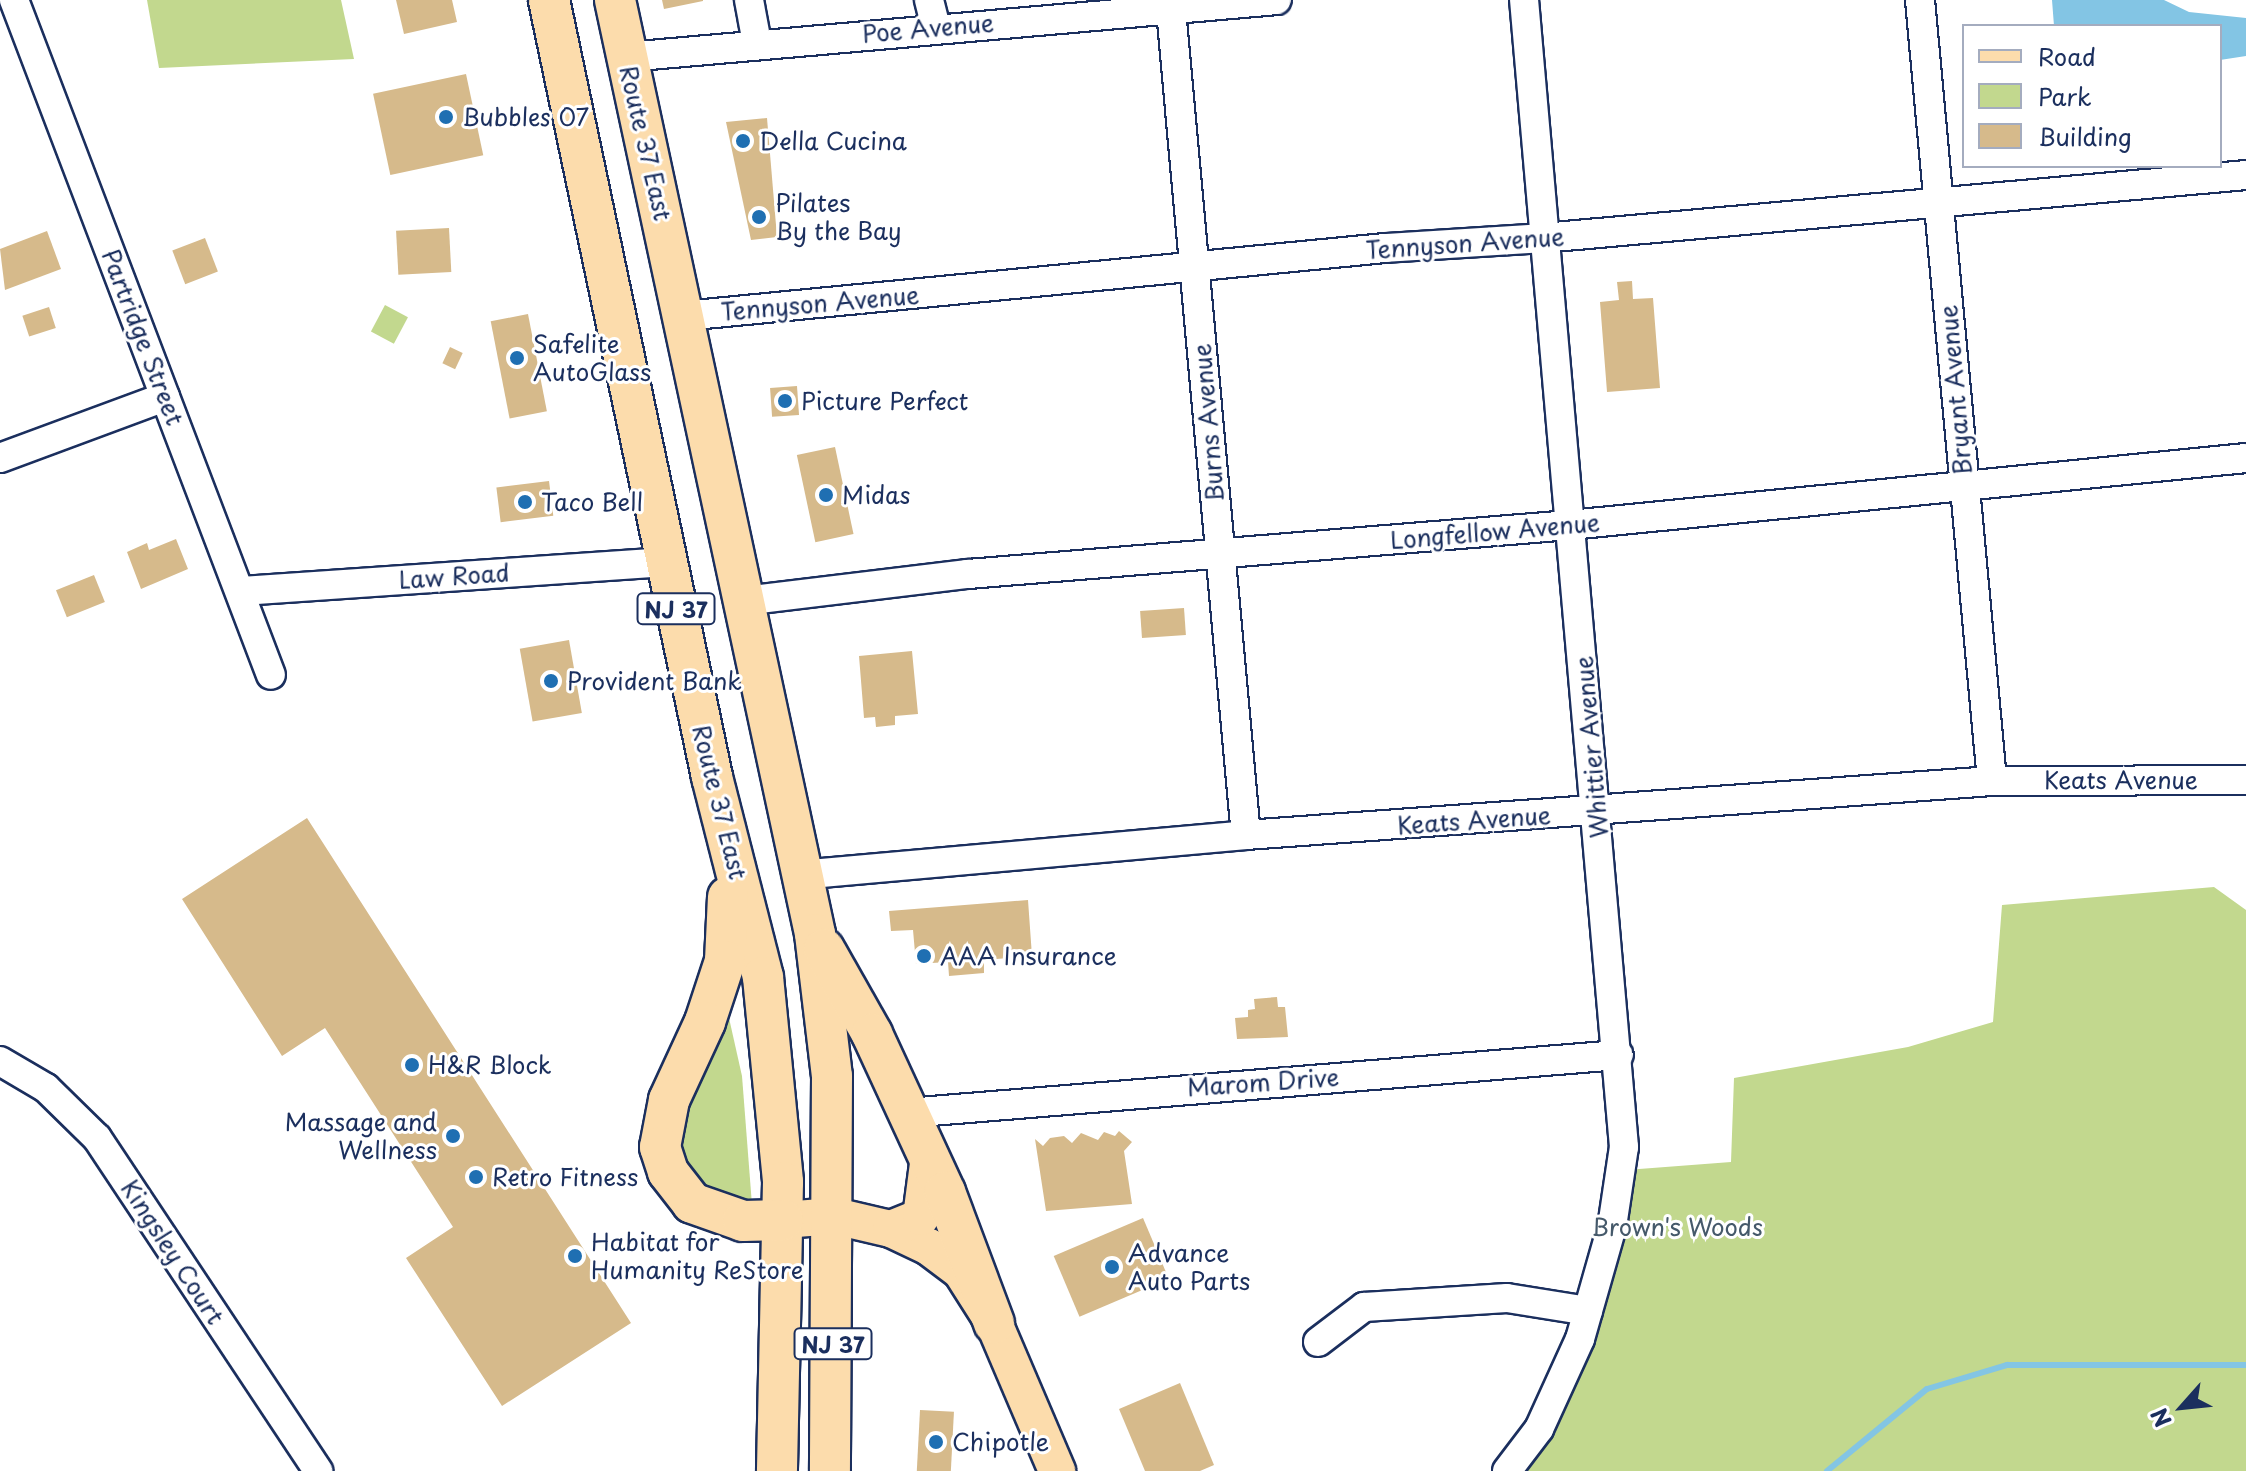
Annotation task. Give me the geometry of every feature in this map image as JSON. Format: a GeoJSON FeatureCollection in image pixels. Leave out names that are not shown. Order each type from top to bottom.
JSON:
{"type":"FeatureCollection","features":[{"type":"Feature","properties":{"kind":"highway","name":"Route 37 East"},"geometry":{"type":"LineString","coordinates":[[549,0],[667,562],[722,813],[763,977],[783,1220],[777,1471]]}},
{"type":"Feature","properties":{"kind":"highway","name":"Route 37 East"},"geometry":{"type":"LineString","coordinates":[[615,0],[744,601],[799,875],[815,934],[832,1076],[835,1216],[830,1471]]}},
{"type":"Feature","properties":{"kind":"highway"},"geometry":{"type":"LineString","coordinates":[[722,813],[730,923],[725,961],[705,1022],[669,1100],[660,1147],[668,1172],[692,1203],[743,1221],[783,1220]]}},
{"type":"Feature","properties":{"kind":"highway"},"geometry":{"type":"LineString","coordinates":[[815,934],[883,1062],[928,1164],[945,1192],[994,1323]]}},
{"type":"Feature","properties":{"kind":"main road"},"geometry":{"type":"LineString","coordinates":[[891,1229],[921,1217],[928,1164]]}},
{"type":"Feature","properties":{"kind":"main road"},"geometry":{"type":"LineString","coordinates":[[783,1220],[835,1216],[891,1229],[929,1247],[961,1271],[994,1323],[1057,1471]]}},
{"type":"Feature","properties":{"kind":"street","name":"Partridge Street"},"geometry":{"type":"LineString","coordinates":[[14,0],[271,675]]}},
{"type":"Feature","properties":{"kind":"street"},"geometry":{"type":"LineString","coordinates":[[749,0],[757,43]]}},
{"type":"Feature","properties":{"kind":"street"},"geometry":{"type":"LineString","coordinates":[[929,0],[936,28]]}},
{"type":"Feature","properties":{"kind":"street","name":"Poe Avenue"},"geometry":{"type":"LineString","coordinates":[[627,57],[936,28],[1110,6],[1171,10],[1277,0]]}},
{"type":"Feature","properties":{"kind":"street","name":"Whittier Avenue"},"geometry":{"type":"LineString","coordinates":[[1507,1471],[1556,1395],[1588,1311],[1612,1227],[1624,1147],[1619,1055],[1543,238],[1524,0]]}},
{"type":"Feature","properties":{"kind":"street","name":"Bryant Avenue"},"geometry":{"type":"LineString","coordinates":[[1920,0],[1992,781]]}},
{"type":"Feature","properties":{"kind":"street","name":"Burns Avenue"},"geometry":{"type":"LineString","coordinates":[[1171,10],[1246,835]]}},
{"type":"Feature","properties":{"kind":"street","name":"Tennyson Avenue"},"geometry":{"type":"LineString","coordinates":[[684,316],[1385,248],[1543,238],[2246,175]]}},
{"type":"Feature","properties":{"kind":"street"},"geometry":{"type":"LineString","coordinates":[[0,458],[165,397]]}},
{"type":"Feature","properties":{"kind":"street","name":"Longfellow Avenue"},"geometry":{"type":"LineString","coordinates":[[744,601],[968,574],[1570,525],[2246,458]]}},
{"type":"Feature","properties":{"kind":"street","name":"Law Road"},"geometry":{"type":"LineString","coordinates":[[241,591],[667,562]]}},
{"type":"Feature","properties":{"kind":"street","name":"Keats Avenue"},"geometry":{"type":"LineString","coordinates":[[799,875],[1246,835],[1597,812],[1992,781],[2246,780]]}},
{"type":"Feature","properties":{"kind":"street","name":"Marom Drive"},"geometry":{"type":"LineString","coordinates":[[907,1113],[1619,1055]]}},
{"type":"Feature","properties":{"kind":"street","name":"Kingsley Court"},"geometry":{"type":"LineString","coordinates":[[0,1061],[46,1088],[97,1138],[318,1471]]}},
{"type":"Feature","properties":{"kind":"street"},"geometry":{"type":"LineString","coordinates":[[1318,1342],[1364,1307],[1507,1298],[1588,1311]]}},
{"type":"Feature","properties":{"kind":"green space"},"geometry":{"type":"Polygon","coordinates":[[[147,0],[341,0],[354,59],[159,68],[147,0]]]}},
{"type":"Feature","properties":{"kind":"green space"},"geometry":{"type":"Polygon","coordinates":[[[385,305],[408,317],[394,344],[371,331],[385,305]]]}},
{"type":"Feature","properties":{"kind":"green space","name":"Brown's Woods"},"geometry":{"type":"Polygon","coordinates":[[[2214,887],[2246,910],[2246,1471],[1527,1471],[1597,1333],[1626,1170],[1731,1162],[1734,1078],[1908,1047],[1993,1022],[2002,905],[2214,887]]]}},
{"type":"Feature","properties":{"kind":"green space"},"geometry":{"type":"Polygon","coordinates":[[[727,1009],[742,1076],[752,1205],[693,1184],[675,1138],[727,1009]]]}},
{"type":"Feature","properties":{"kind":"water"},"geometry":{"type":"Polygon","coordinates":[[[2052,0],[2164,0],[2189,12],[2246,18],[2246,56],[2222,60],[2222,24],[2054,24],[2052,0]]]}},
{"type":"Feature","properties":{"kind":"building"},"geometry":{"type":"Polygon","coordinates":[[[396,0],[452,0],[457,22],[404,34],[396,0]]]}},
{"type":"Feature","properties":{"kind":"building"},"geometry":{"type":"Polygon","coordinates":[[[662,0],[703,0],[703,1],[664,9],[662,0]]]}},
{"type":"Feature","properties":{"kind":"building"},"geometry":{"type":"Polygon","coordinates":[[[466,74],[483,155],[390,175],[373,94],[466,74]]]}},
{"type":"Feature","properties":{"kind":"building"},"geometry":{"type":"Polygon","coordinates":[[[767,118],[777,237],[751,240],[726,122],[767,118]]]}},
{"type":"Feature","properties":{"kind":"building"},"geometry":{"type":"Polygon","coordinates":[[[449,228],[451,272],[398,275],[396,231],[449,228]]]}},
{"type":"Feature","properties":{"kind":"building"},"geometry":{"type":"Polygon","coordinates":[[[47,231],[61,269],[5,290],[0,249],[47,231]]]}},
{"type":"Feature","properties":{"kind":"building"},"geometry":{"type":"Polygon","coordinates":[[[205,238],[218,272],[185,284],[172,251],[205,238]]]}},
{"type":"Feature","properties":{"kind":"building"},"geometry":{"type":"Polygon","coordinates":[[[1632,281],[1633,299],[1653,298],[1660,388],[1607,392],[1600,302],[1619,300],[1617,282],[1632,281]]]}},
{"type":"Feature","properties":{"kind":"building"},"geometry":{"type":"Polygon","coordinates":[[[49,307],[56,328],[29,337],[22,316],[49,307]]]}},
{"type":"Feature","properties":{"kind":"building","name":"Safelite AutoGlass"},"geometry":{"type":"Polygon","coordinates":[[[528,314],[547,411],[510,418],[491,321],[528,314]]]}},
{"type":"Feature","properties":{"kind":"building"},"geometry":{"type":"Polygon","coordinates":[[[450,347],[463,353],[455,369],[442,363],[450,347]]]}},
{"type":"Feature","properties":{"kind":"building"},"geometry":{"type":"Polygon","coordinates":[[[797,386],[799,415],[772,417],[770,388],[797,386]]]}},
{"type":"Feature","properties":{"kind":"building","name":"Midas"},"geometry":{"type":"Polygon","coordinates":[[[835,447],[854,534],[815,542],[797,455],[835,447]]]}},
{"type":"Feature","properties":{"kind":"building","name":"Taco Bell"},"geometry":{"type":"Polygon","coordinates":[[[549,481],[553,516],[501,522],[496,487],[549,481]]]}},
{"type":"Feature","properties":{"kind":"building"},"geometry":{"type":"Polygon","coordinates":[[[176,539],[188,569],[141,589],[127,552],[147,543],[149,550],[176,539]]]}},
{"type":"Feature","properties":{"kind":"building"},"geometry":{"type":"Polygon","coordinates":[[[94,575],[105,602],[67,617],[56,590],[94,575]]]}},
{"type":"Feature","properties":{"kind":"building"},"geometry":{"type":"Polygon","coordinates":[[[1184,608],[1186,635],[1142,638],[1140,611],[1184,608]]]}},
{"type":"Feature","properties":{"kind":"building","name":"Provident Bank"},"geometry":{"type":"Polygon","coordinates":[[[569,640],[582,713],[533,722],[520,649],[569,640]]]}},
{"type":"Feature","properties":{"kind":"building"},"geometry":{"type":"Polygon","coordinates":[[[912,651],[918,714],[895,716],[895,725],[876,727],[875,717],[864,718],[859,656],[912,651]]]}},
{"type":"Feature","properties":{"kind":"building"},"geometry":{"type":"Polygon","coordinates":[[[307,818],[631,1323],[502,1406],[406,1258],[453,1227],[325,1028],[282,1056],[182,899],[307,818]]]}},
{"type":"Feature","properties":{"kind":"building"},"geometry":{"type":"Polygon","coordinates":[[[1028,900],[1032,956],[984,960],[984,973],[949,976],[948,962],[916,964],[913,930],[891,931],[889,911],[1028,900]]]}},
{"type":"Feature","properties":{"kind":"building"},"geometry":{"type":"Polygon","coordinates":[[[1277,997],[1278,1007],[1285,1007],[1288,1037],[1237,1039],[1235,1018],[1248,1017],[1248,1010],[1255,1009],[1254,999],[1277,997]]]}},
{"type":"Feature","properties":{"kind":"building"},"geometry":{"type":"Polygon","coordinates":[[[1119,1131],[1132,1142],[1124,1151],[1132,1204],[1046,1211],[1035,1139],[1043,1146],[1050,1138],[1064,1136],[1072,1143],[1081,1133],[1098,1140],[1104,1132],[1115,1136],[1119,1131]]]}},
{"type":"Feature","properties":{"kind":"building","name":"Advance Auto Parts"},"geometry":{"type":"Polygon","coordinates":[[[1143,1218],[1169,1279],[1079,1317],[1054,1256],[1143,1218]]]}},
{"type":"Feature","properties":{"kind":"building"},"geometry":{"type":"Polygon","coordinates":[[[1180,1383],[1214,1465],[1200,1471],[1145,1471],[1119,1409],[1180,1383]]]}},
{"type":"Feature","properties":{"kind":"building","name":"Chipotle"},"geometry":{"type":"Polygon","coordinates":[[[920,1410],[954,1412],[951,1471],[917,1471],[920,1410]]]}},
{"type":"Feature","properties":{"kind":"waterway"},"geometry":{"type":"LineString","coordinates":[[1827,1471],[1927,1389],[2007,1365],[2246,1365]]}},
{"type":"Feature","properties":{"kind":"place","name":"Bubbles 07"},"geometry":{"type":"Point","coordinates":[446,117]}},
{"type":"Feature","properties":{"kind":"place","name":"Della Cucina"},"geometry":{"type":"Point","coordinates":[743,141]}},
{"type":"Feature","properties":{"kind":"place","name":"Pilates By the Bay"},"geometry":{"type":"Point","coordinates":[759,217]}},
{"type":"Feature","properties":{"kind":"place","name":"Safelite AutoGlass"},"geometry":{"type":"Point","coordinates":[517,358]}},
{"type":"Feature","properties":{"kind":"place","name":"Picture Perfect"},"geometry":{"type":"Point","coordinates":[785,401]}},
{"type":"Feature","properties":{"kind":"place","name":"Midas"},"geometry":{"type":"Point","coordinates":[826,495]}},
{"type":"Feature","properties":{"kind":"place","name":"Taco Bell"},"geometry":{"type":"Point","coordinates":[525,502]}},
{"type":"Feature","properties":{"kind":"place","name":"Provident Bank"},"geometry":{"type":"Point","coordinates":[551,681]}},
{"type":"Feature","properties":{"kind":"place","name":"AAA Insurance"},"geometry":{"type":"Point","coordinates":[924,956]}},
{"type":"Feature","properties":{"kind":"place","name":"H&R Block"},"geometry":{"type":"Point","coordinates":[412,1065]}},
{"type":"Feature","properties":{"kind":"place","name":"Massage and Wellness"},"geometry":{"type":"Point","coordinates":[453,1136]}},
{"type":"Feature","properties":{"kind":"place","name":"Retro Fitness"},"geometry":{"type":"Point","coordinates":[476,1177]}},
{"type":"Feature","properties":{"kind":"place","name":"Habitat for Humanity ReStore"},"geometry":{"type":"Point","coordinates":[575,1256]}},
{"type":"Feature","properties":{"kind":"place","name":"Advance Auto Parts"},"geometry":{"type":"Point","coordinates":[1112,1267]}},
{"type":"Feature","properties":{"kind":"place","name":"Chipotle"},"geometry":{"type":"Point","coordinates":[936,1442]}}]}
